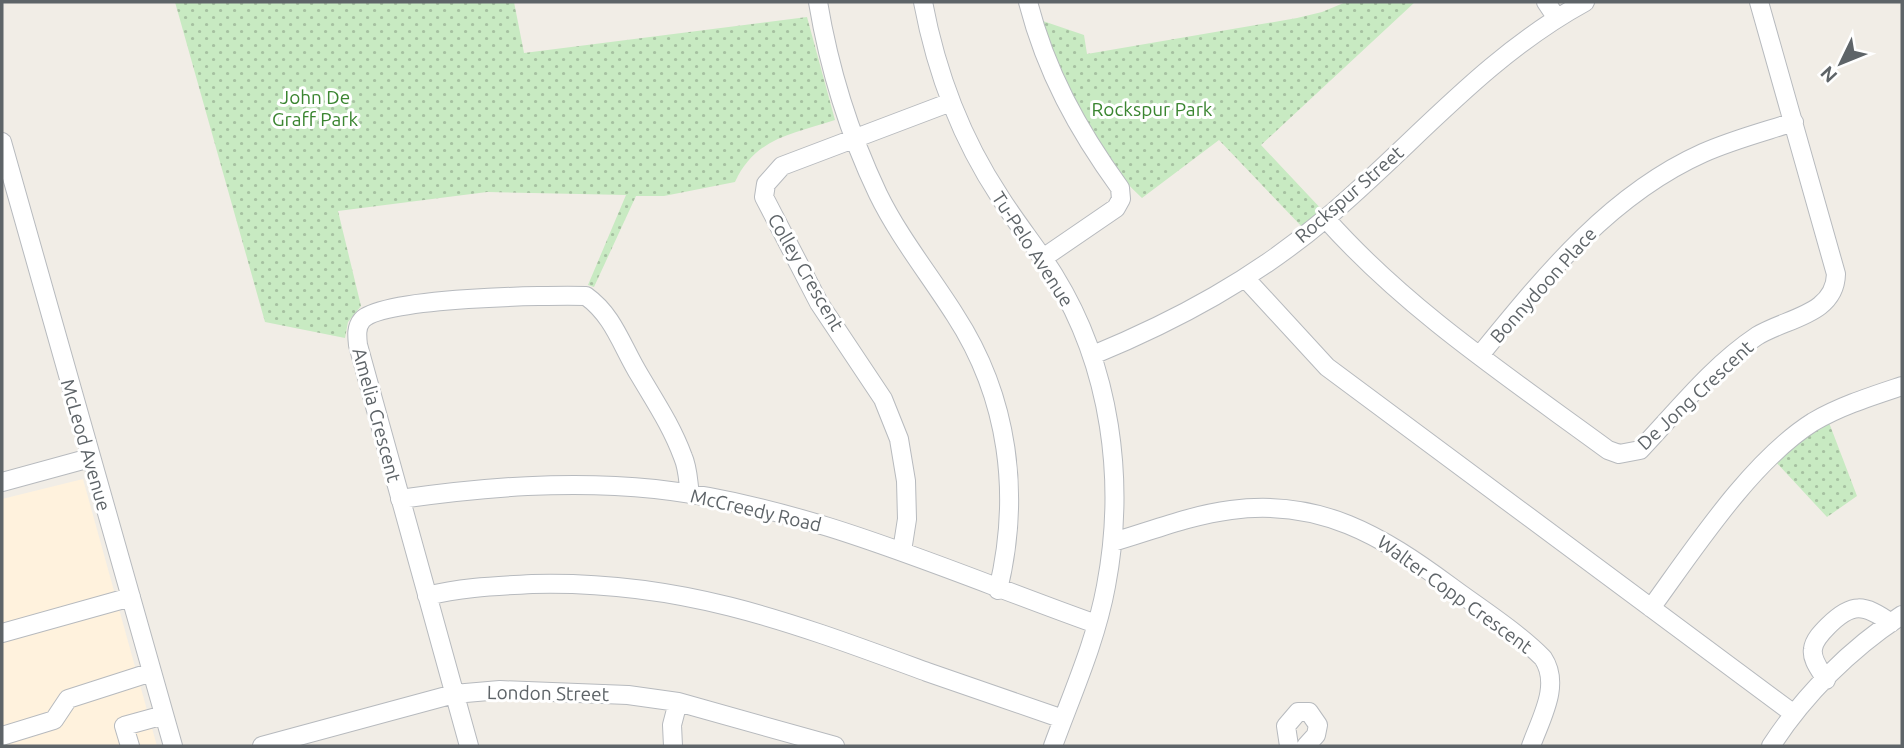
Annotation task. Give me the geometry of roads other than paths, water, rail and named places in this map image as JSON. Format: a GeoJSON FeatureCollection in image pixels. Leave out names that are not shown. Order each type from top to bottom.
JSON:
{"type":"FeatureCollection","features":[{"type":"Feature","properties":{"kind":"street"},"geometry":{"type":"LineString","coordinates":[[818,2],[830,62],[855,140],[899,233],[955,316],[994,394],[1010,479],[1006,555],[998,590]]}},
{"type":"Feature","properties":{"kind":"street","name":"Tu-Pelo Avenue"},"geometry":{"type":"LineString","coordinates":[[923,2],[934,53],[951,102],[989,180],[1065,293],[1093,355],[1105,406],[1114,467],[1113,542],[1097,625],[1053,746]]}},
{"type":"Feature","properties":{"kind":"street"},"geometry":{"type":"LineString","coordinates":[[1028,2],[1036,33],[1059,91],[1083,136],[1120,188],[1121,199],[1116,208],[1043,258]]}},
{"type":"Feature","properties":{"kind":"street"},"geometry":{"type":"LineString","coordinates":[[1546,2],[1556,18]]}},
{"type":"Feature","properties":{"kind":"street","name":"Rockspur Street"},"geometry":{"type":"LineString","coordinates":[[1093,355],[1163,326],[1246,279],[1326,219],[1491,66],[1556,18],[1585,2]]}},
{"type":"Feature","properties":{"kind":"street","name":"De Jong Crescent"},"geometry":{"type":"LineString","coordinates":[[1326,219],[1389,286],[1608,450],[1619,454],[1640,450],[1734,353],[1758,336],[1817,308],[1832,295],[1836,274],[1759,2]]}},
{"type":"Feature","properties":{"kind":"street","name":"Colley Crescent"},"geometry":{"type":"LineString","coordinates":[[902,551],[907,519],[906,481],[899,439],[883,400],[819,303],[764,197],[766,184],[782,166],[951,102]]}},
{"type":"Feature","properties":{"kind":"street","name":"Bonnydoon Place"},"geometry":{"type":"LineString","coordinates":[[1480,355],[1571,249],[1641,189],[1701,154],[1794,122]]}},
{"type":"Feature","properties":{"kind":"street","name":"McLeod Avenue"},"geometry":{"type":"LineString","coordinates":[[2,142],[173,746]]}},
{"type":"Feature","properties":{"kind":"street"},"geometry":{"type":"LineString","coordinates":[[1246,279],[1327,367],[1794,714]]}},
{"type":"Feature","properties":{"kind":"street","name":"Amelia Crescent"},"geometry":{"type":"LineString","coordinates":[[469,746],[358,345],[356,331],[362,319],[376,310],[442,301],[586,296],[601,307],[611,321],[639,375],[663,411],[685,460],[690,494]]}},
{"type":"Feature","properties":{"kind":"street"},"geometry":{"type":"LineString","coordinates":[[1651,608],[1726,508],[1795,435],[1830,413],[1902,386]]}},
{"type":"Feature","properties":{"kind":"street"},"geometry":{"type":"LineString","coordinates":[[2,482],[90,458]]}},
{"type":"Feature","properties":{"kind":"street","name":"McCreedy Road"},"geometry":{"type":"LineString","coordinates":[[400,499],[469,489],[540,485],[597,485],[690,494],[828,527],[902,551],[998,590],[1097,625]]}},
{"type":"Feature","properties":{"kind":"street","name":"Walter Copp Crescent"},"geometry":{"type":"LineString","coordinates":[[1113,542],[1206,515],[1252,508],[1295,510],[1357,526],[1417,562],[1543,658],[1550,669],[1552,682],[1531,746]]}},
{"type":"Feature","properties":{"kind":"street"},"geometry":{"type":"LineString","coordinates":[[427,596],[495,586],[545,584],[612,586],[673,593],[766,614],[1063,719]]}},
{"type":"Feature","properties":{"kind":"street"},"geometry":{"type":"LineString","coordinates":[[2,633],[131,597]]}},
{"type":"Feature","properties":{"kind":"street"},"geometry":{"type":"LineString","coordinates":[[1825,680],[1815,662],[1813,649],[1819,635],[1843,611],[1859,607],[1897,619]]}},
{"type":"Feature","properties":{"kind":"street"},"geometry":{"type":"LineString","coordinates":[[1771,746],[1794,714],[1825,680],[1897,619]]}},
{"type":"Feature","properties":{"kind":"street"},"geometry":{"type":"LineString","coordinates":[[2,736],[54,720],[68,699],[152,672]]}},
{"type":"Feature","properties":{"kind":"street","name":"London Street"},"geometry":{"type":"LineString","coordinates":[[262,746],[454,694],[500,690],[628,695],[677,702],[835,746]]}},
{"type":"Feature","properties":{"kind":"street"},"geometry":{"type":"LineString","coordinates":[[673,746],[672,725],[677,702]]}},
{"type":"Feature","properties":{"kind":"street"},"geometry":{"type":"LineString","coordinates":[[1289,746],[1286,726],[1291,717],[1298,712],[1309,712],[1318,725],[1316,736],[1306,746]]}},
{"type":"Feature","properties":{"kind":"street"},"geometry":{"type":"LineString","coordinates":[[130,746],[124,726],[164,715]]}},
{"type":"Feature","properties":{"kind":"park label","name":"John De Graff Park"},"geometry":{"type":"Point","coordinates":[315,108]}},
{"type":"Feature","properties":{"kind":"park label","name":"Rockspur Park"},"geometry":{"type":"Point","coordinates":[1152,109]}}]}
